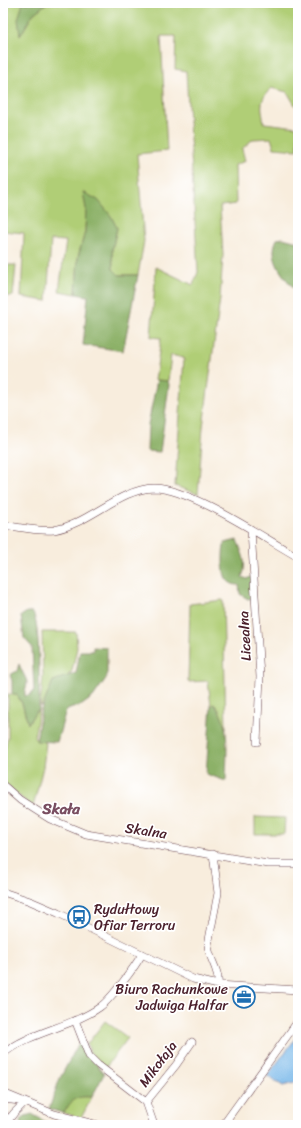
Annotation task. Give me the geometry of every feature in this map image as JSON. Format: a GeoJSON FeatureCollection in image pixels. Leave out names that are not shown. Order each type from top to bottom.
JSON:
{"type":"FeatureCollection","features":[{"type":"Feature","properties":{"kind":"street"},"geometry":{"type":"LineString","coordinates":[[3,525],[55,530],[76,522],[137,491],[154,488],[173,491],[196,500],[298,557]]}},
{"type":"Feature","properties":{"kind":"street","name":"Licealna"},"geometry":{"type":"LineString","coordinates":[[251,530],[260,677],[257,742]]}},
{"type":"Feature","properties":{"kind":"street","name":"Skalna"},"geometry":{"type":"LineString","coordinates":[[3,785],[20,800],[50,819],[86,834],[268,864],[298,864]]}},
{"type":"Feature","properties":{"kind":"street"},"geometry":{"type":"LineString","coordinates":[[213,854],[218,893],[208,945],[211,958],[219,974],[218,985]]}},
{"type":"Feature","properties":{"kind":"street"},"geometry":{"type":"LineString","coordinates":[[3,892],[38,904],[193,979],[218,985],[298,990]]}},
{"type":"Feature","properties":{"kind":"street"},"geometry":{"type":"LineString","coordinates":[[3,1054],[21,1042],[75,1020],[100,1007],[129,974],[142,954]]}},
{"type":"Feature","properties":{"kind":"street"},"geometry":{"type":"LineString","coordinates":[[75,1020],[89,1056],[98,1066],[146,1102],[154,1125]]}},
{"type":"Feature","properties":{"kind":"street"},"geometry":{"type":"LineString","coordinates":[[223,1125],[298,1021]]}},
{"type":"Feature","properties":{"kind":"street","name":"Mikołaja"},"geometry":{"type":"LineString","coordinates":[[146,1102],[176,1065],[192,1042]]}},
{"type":"Feature","properties":{"kind":"street"},"geometry":{"type":"LineString","coordinates":[[3,1093],[54,1114],[98,1125]]}},
{"type":"Feature","properties":{"kind":"street"},"geometry":{"type":"LineString","coordinates":[[3,1099],[22,1102]]}},
{"type":"Feature","properties":{"kind":"street"},"geometry":{"type":"LineString","coordinates":[[5,1119],[14,1113],[22,1102]]}},
{"type":"Feature","properties":{"kind":"green space"},"geometry":{"type":"Polygon","coordinates":[[[3,3],[23,3],[20,36],[33,14],[47,3],[298,3],[298,110],[287,92],[271,88],[264,97],[262,108],[264,123],[297,127],[298,150],[274,148],[271,138],[253,139],[242,149],[245,161],[235,165],[236,204],[220,206],[223,255],[220,299],[203,427],[198,494],[175,486],[184,358],[171,355],[168,381],[155,380],[161,338],[151,337],[156,267],[193,285],[198,272],[186,71],[175,69],[176,36],[161,36],[167,151],[137,154],[144,241],[138,275],[118,275],[113,269],[112,250],[117,228],[84,192],[86,209],[85,232],[78,257],[76,294],[59,291],[66,241],[51,240],[47,301],[21,297],[24,233],[3,231],[3,3]]]}},
{"type":"Feature","properties":{"kind":"green space"},"geometry":{"type":"Polygon","coordinates":[[[23,3],[47,3],[33,14],[20,36],[18,19],[23,3]]]}},
{"type":"Feature","properties":{"kind":"green space"},"geometry":{"type":"Polygon","coordinates":[[[83,192],[98,200],[111,216],[117,228],[112,250],[113,269],[119,275],[138,275],[123,351],[83,345],[88,296],[76,294],[78,257],[85,232],[86,209],[83,192]]]}},
{"type":"Feature","properties":{"kind":"green space"},"geometry":{"type":"Polygon","coordinates":[[[283,238],[298,242],[298,292],[287,281],[278,268],[274,254],[274,246],[277,239],[283,238]]]}},
{"type":"Feature","properties":{"kind":"green space"},"geometry":{"type":"Polygon","coordinates":[[[3,265],[16,265],[13,296],[3,296],[3,265]]]}},
{"type":"Feature","properties":{"kind":"green space"},"geometry":{"type":"Polygon","coordinates":[[[157,380],[168,381],[169,385],[160,452],[147,451],[148,425],[157,380]]]}},
{"type":"Feature","properties":{"kind":"green space"},"geometry":{"type":"Polygon","coordinates":[[[237,540],[244,563],[244,572],[242,577],[247,579],[252,576],[254,598],[248,599],[240,594],[239,585],[231,583],[225,577],[223,551],[225,543],[237,540]]]}},
{"type":"Feature","properties":{"kind":"green space"},"geometry":{"type":"Polygon","coordinates":[[[223,600],[226,729],[219,710],[214,704],[211,706],[208,681],[188,682],[190,604],[223,600]]]}},
{"type":"Feature","properties":{"kind":"green space"},"geometry":{"type":"Polygon","coordinates":[[[27,612],[32,612],[35,618],[38,642],[39,674],[39,710],[34,714],[28,724],[22,703],[17,695],[12,695],[12,681],[10,675],[17,671],[19,664],[27,682],[25,696],[30,695],[34,690],[32,647],[24,638],[21,616],[27,612]]]}},
{"type":"Feature","properties":{"kind":"green space"},"geometry":{"type":"Polygon","coordinates":[[[42,632],[76,632],[77,648],[72,671],[40,707],[43,676],[42,632]]]}},
{"type":"Feature","properties":{"kind":"green space"},"geometry":{"type":"Polygon","coordinates":[[[93,647],[107,648],[107,677],[93,697],[82,705],[66,710],[57,742],[36,741],[41,710],[53,681],[76,673],[80,651],[93,651],[93,647]]]}},
{"type":"Feature","properties":{"kind":"green space"},"geometry":{"type":"Polygon","coordinates":[[[8,694],[17,695],[22,703],[28,723],[34,714],[39,710],[34,738],[46,743],[43,767],[33,807],[3,783],[3,755],[8,737],[8,694]]]}},
{"type":"Feature","properties":{"kind":"green space"},"geometry":{"type":"Polygon","coordinates":[[[214,704],[220,712],[226,731],[226,781],[206,774],[211,706],[214,704]]]}},
{"type":"Feature","properties":{"kind":"green space"},"geometry":{"type":"Polygon","coordinates":[[[255,817],[285,818],[284,834],[255,834],[255,817]]]}},
{"type":"Feature","properties":{"kind":"green space"},"geometry":{"type":"Polygon","coordinates":[[[105,1021],[128,1038],[105,1068],[93,1059],[87,1044],[105,1021]]]}},
{"type":"Feature","properties":{"kind":"green space"},"geometry":{"type":"Polygon","coordinates":[[[80,1041],[104,1074],[92,1097],[75,1099],[69,1104],[64,1113],[49,1109],[60,1078],[80,1041]]]}},
{"type":"Feature","properties":{"kind":"green space"},"geometry":{"type":"Polygon","coordinates":[[[81,1096],[92,1097],[81,1118],[64,1113],[70,1101],[81,1096]]]}},
{"type":"Feature","properties":{"kind":"green space"},"geometry":{"type":"Polygon","coordinates":[[[32,1114],[51,1125],[21,1125],[20,1120],[25,1116],[32,1114]]]}},
{"type":"Feature","properties":{"kind":"water"},"geometry":{"type":"Polygon","coordinates":[[[298,1035],[298,1082],[283,1086],[267,1076],[298,1035]]]}},
{"type":"Feature","properties":{"kind":"place","name":"Rydułtowy Ofiar Terroru"},"geometry":{"type":"Point","coordinates":[79,917]}},
{"type":"Feature","properties":{"kind":"place","name":"Biuro Rachunkowe Jadwiga Halfar"},"geometry":{"type":"Point","coordinates":[244,997]}},
{"type":"Feature","properties":{"kind":"district","name":"Skała"},"geometry":{"type":"Point","coordinates":[61,809]}}]}
